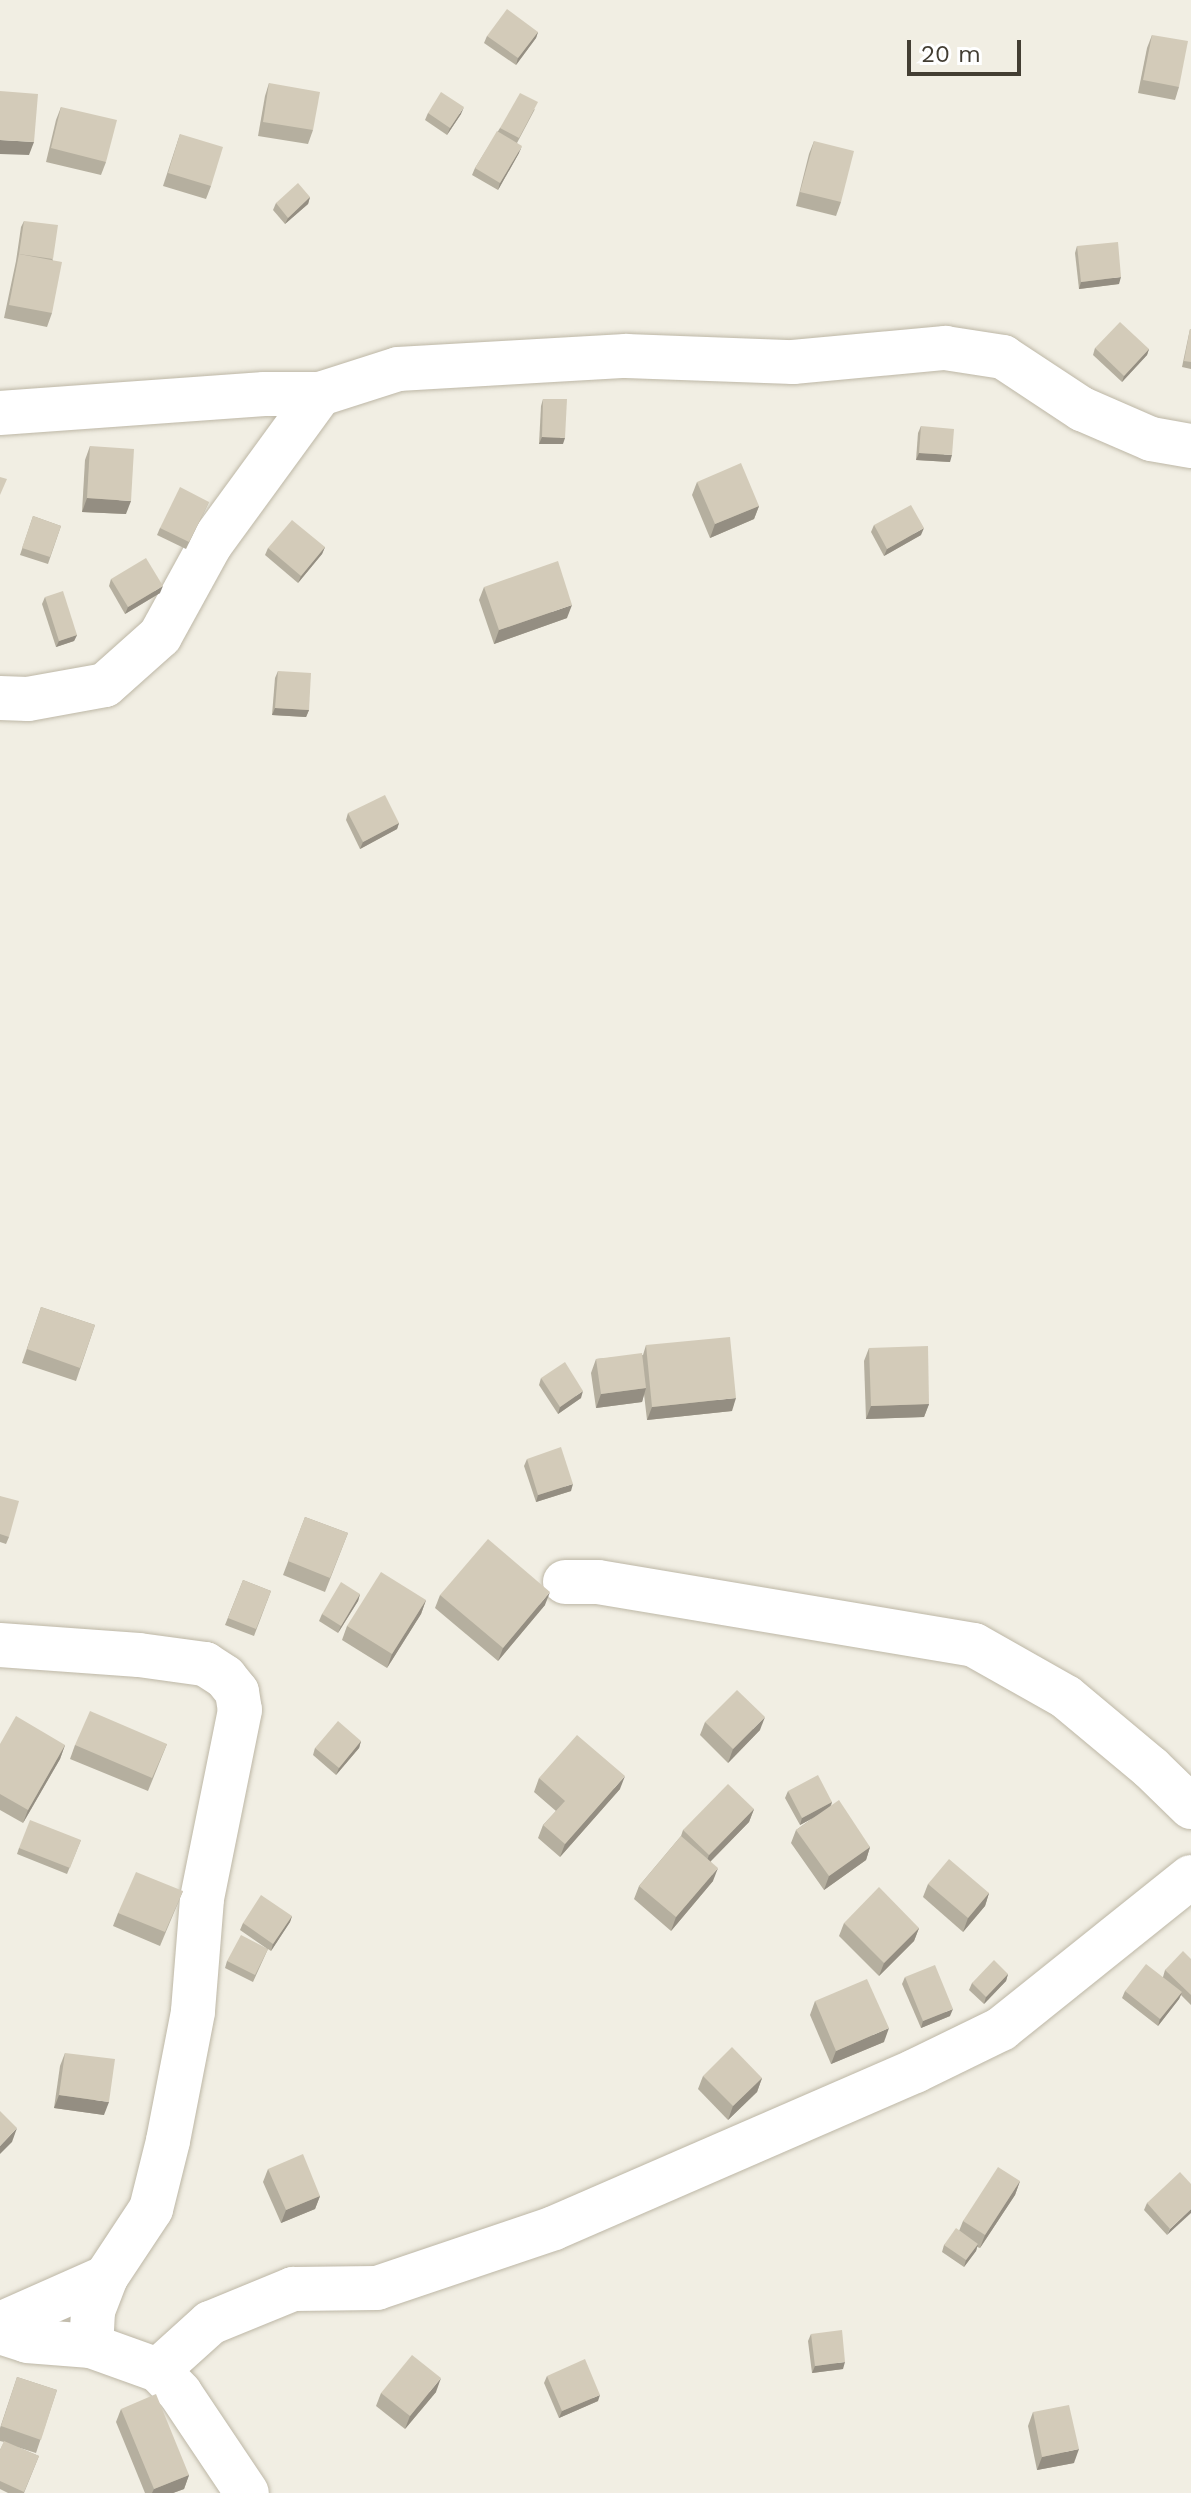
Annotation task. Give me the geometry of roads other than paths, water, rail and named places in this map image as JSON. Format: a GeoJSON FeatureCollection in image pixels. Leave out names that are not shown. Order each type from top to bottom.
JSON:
{"type":"FeatureCollection","features":[{"type":"Feature","properties":{"kind":"street"},"geometry":{"type":"LineString","coordinates":[[0,413],[264,394],[320,394],[398,369],[626,356],[793,362],[945,348],[1003,357],[1082,409],[1151,439],[1191,446]]}},
{"type":"Feature","properties":{"kind":"street"},"geometry":{"type":"LineString","coordinates":[[0,698],[28,699],[105,685],[160,636],[210,545],[320,394]]}},
{"type":"Feature","properties":{"kind":"street"},"geometry":{"type":"LineString","coordinates":[[565,1582],[598,1582],[974,1645],[1066,1697],[1151,1768],[1191,1807]]}},
{"type":"Feature","properties":{"kind":"street"},"geometry":{"type":"LineString","coordinates":[[0,1645],[139,1655],[205,1664],[225,1677],[237,1692],[240,1710],[202,1899],[193,2012],[168,2141],[151,2209],[106,2277],[93,2311],[91,2346]]}},
{"type":"Feature","properties":{"kind":"street"},"geometry":{"type":"LineString","coordinates":[[158,2370],[210,2323],[293,2289],[377,2288],[554,2228],[915,2071],[1001,2029],[1191,1877]]}},
{"type":"Feature","properties":{"kind":"street"},"geometry":{"type":"LineString","coordinates":[[0,2324],[106,2277]]}},
{"type":"Feature","properties":{"kind":"street"},"geometry":{"type":"LineString","coordinates":[[0,2332],[27,2341],[91,2346],[158,2370],[180,2393],[247,2493]]}}]}
